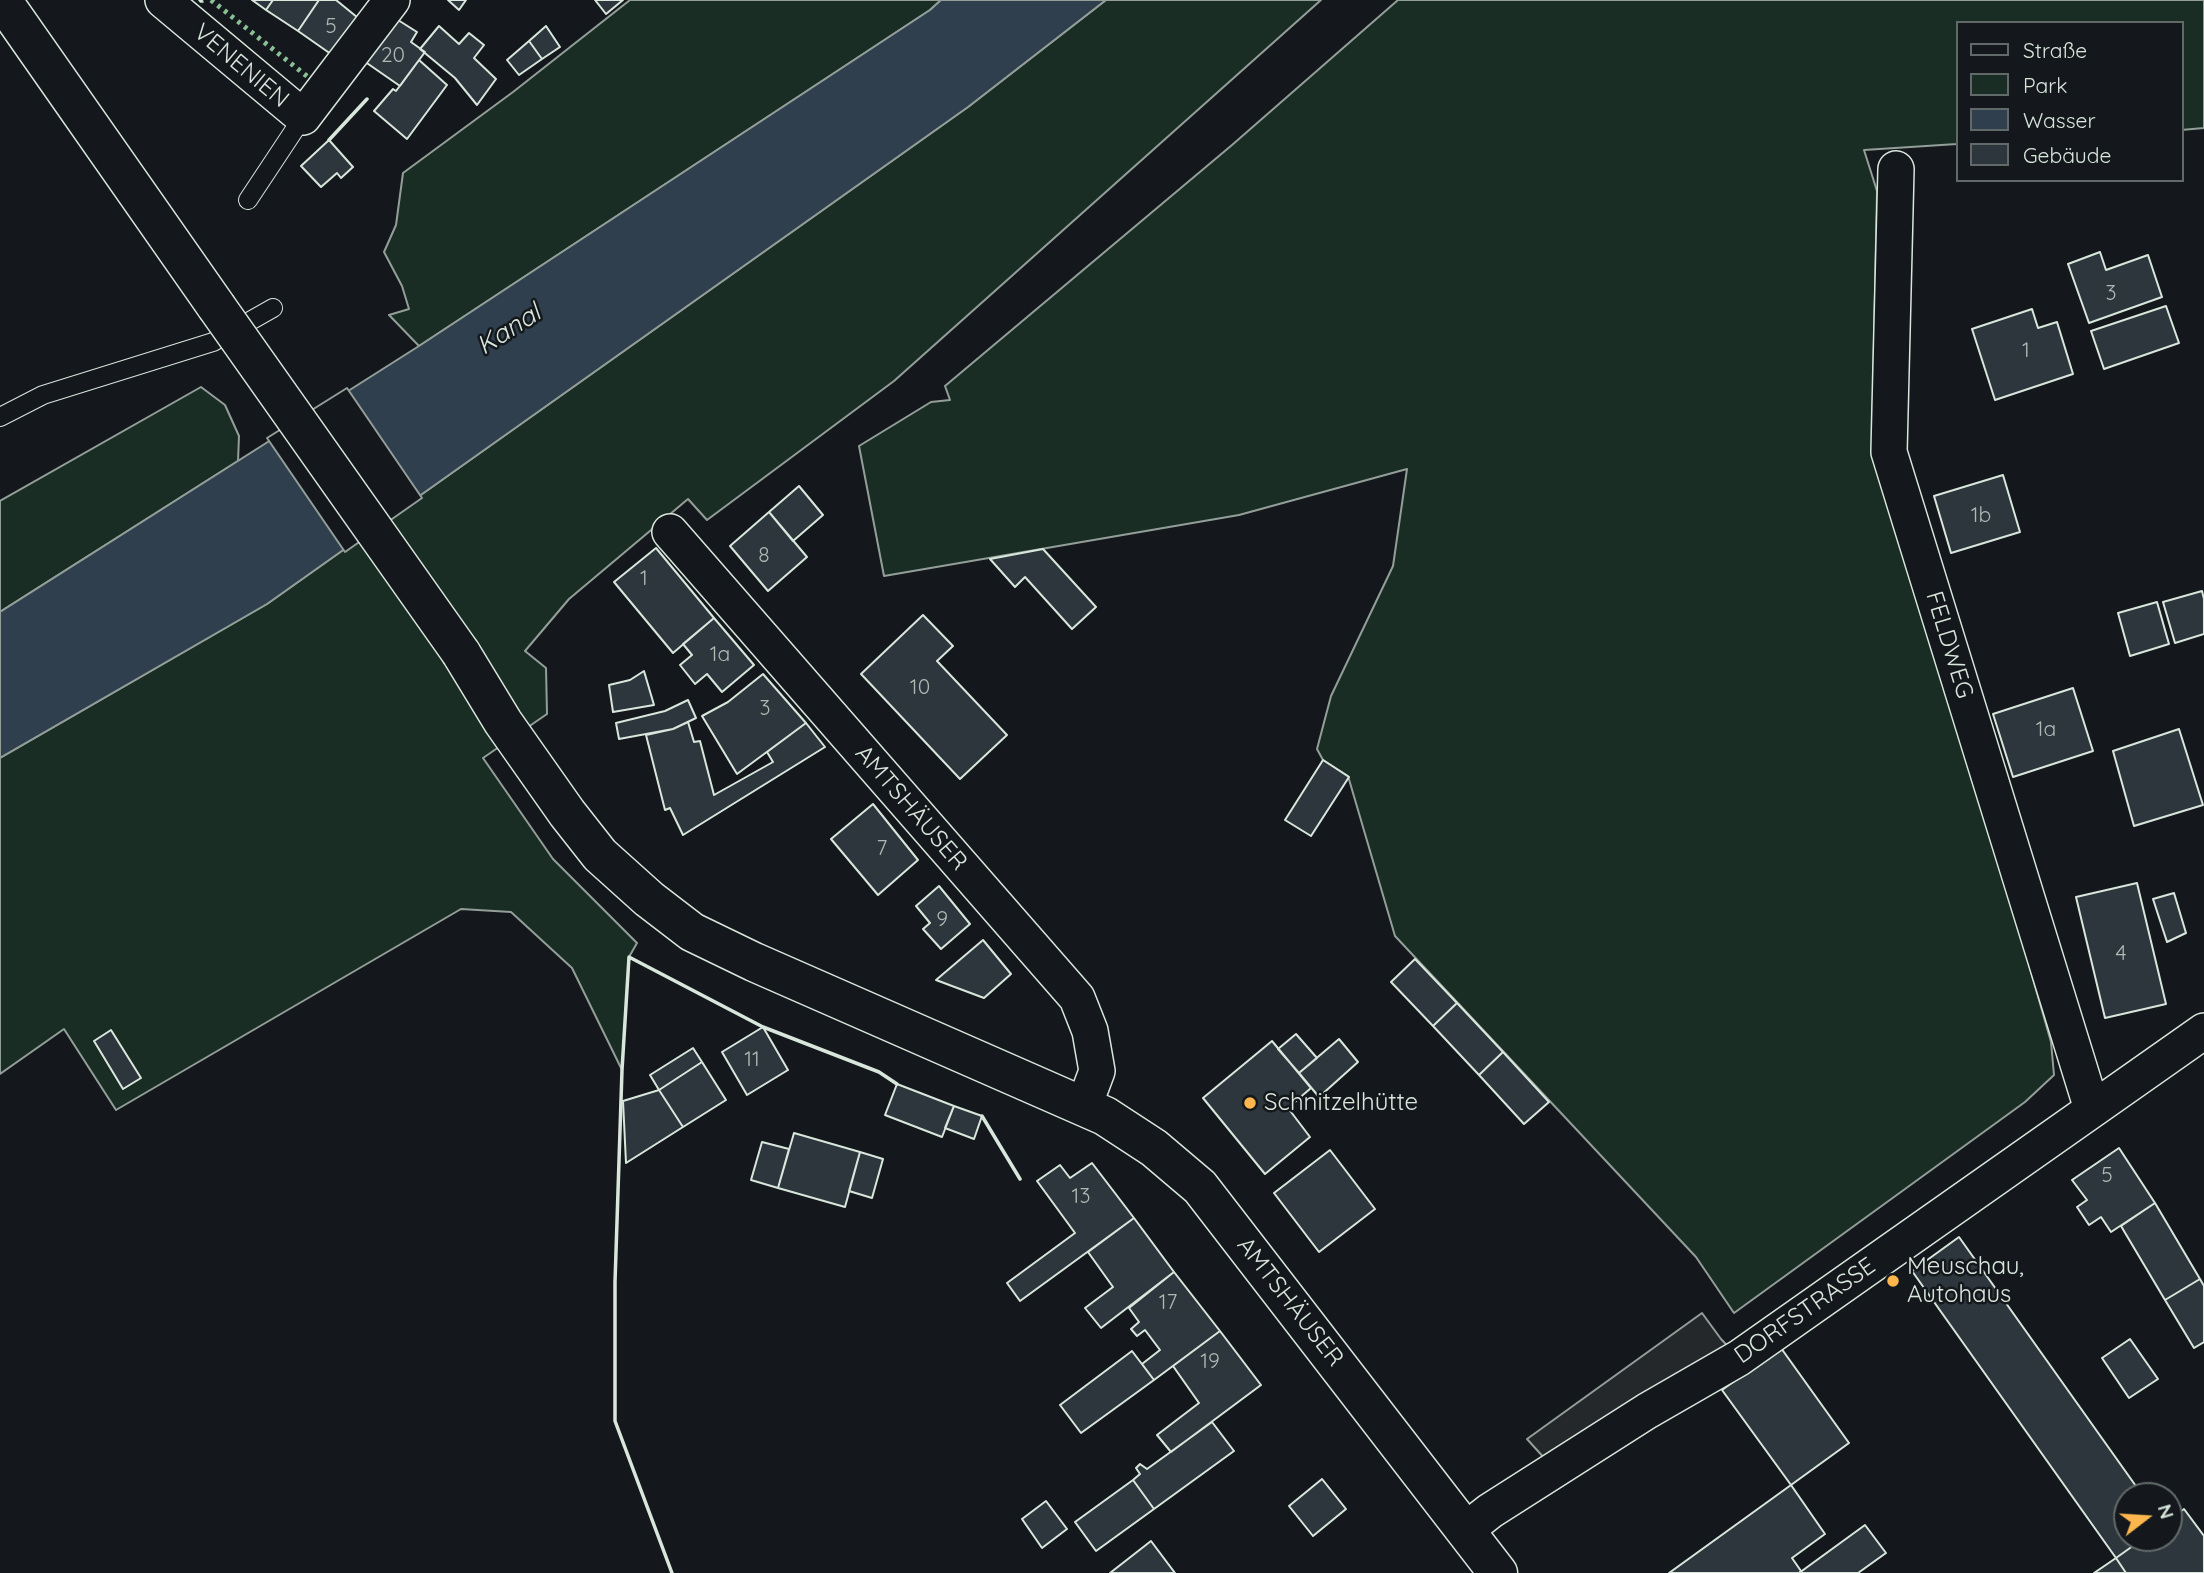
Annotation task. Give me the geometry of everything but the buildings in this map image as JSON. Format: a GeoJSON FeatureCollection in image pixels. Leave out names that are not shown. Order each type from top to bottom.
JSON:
{"type":"FeatureCollection","features":[{"type":"Feature","properties":{"kind":"main road","name":"AMTSHÄUSER"},"geometry":{"type":"LineString","coordinates":[[2,0],[461,653],[503,722],[567,814],[600,855],[649,899],[692,932],[754,962],[1084,1106],[1105,1116],[1154,1148],[1200,1187],[1499,1573]]}},
{"type":"Feature","properties":{"kind":"street","name":"VENENIEN"},"geometry":{"type":"LineString","coordinates":[[163,0],[303,117],[392,0]]}},
{"type":"Feature","properties":{"kind":"street","name":"FELDWEG"},"geometry":{"type":"LineString","coordinates":[[1896,169],[1889,452],[2092,1109]]}},
{"type":"Feature","properties":{"kind":"street","name":"AMTSHÄUSER"},"geometry":{"type":"LineString","coordinates":[[670,532],[1077,998],[1090,1031],[1097,1071],[1084,1106]]}},
{"type":"Feature","properties":{"kind":"street","name":"DORFSTRASSE"},"geometry":{"type":"LineString","coordinates":[[1466,1530],[1490,1511],[1647,1411],[1740,1358],[2204,1031]]}},
{"type":"Feature","properties":{"kind":"lane"},"geometry":{"type":"LineString","coordinates":[[248,200],[303,117]]}},
{"type":"Feature","properties":{"kind":"lane"},"geometry":{"type":"LineString","coordinates":[[0,418],[43,394],[213,342],[274,309]]}},
{"type":"Feature","properties":{"kind":"green space"},"geometry":{"type":"Polygon","coordinates":[[[630,0],[941,0],[930,10],[419,346],[389,315],[409,309],[402,286],[384,252],[396,225],[403,173],[513,92],[630,0]]]}},
{"type":"Feature","properties":{"kind":"green space"},"geometry":{"type":"Polygon","coordinates":[[[1106,0],[1321,0],[894,381],[707,520],[688,499],[569,599],[525,651],[546,668],[547,714],[483,758],[553,859],[637,943],[629,957],[622,1070],[572,968],[511,912],[461,909],[116,1110],[64,1029],[0,1074],[0,758],[267,604],[968,107],[1106,0]]]}},
{"type":"Feature","properties":{"kind":"green space"},"geometry":{"type":"Polygon","coordinates":[[[1398,0],[2204,0],[2204,128],[2183,130],[2183,21],[1955,21],[1955,144],[1864,150],[1877,191],[1872,439],[1976,779],[2051,1042],[2054,1075],[2025,1102],[1734,1313],[1696,1257],[1395,936],[1348,776],[1323,760],[1317,749],[1331,696],[1393,566],[1407,469],[1239,515],[884,576],[859,446],[931,402],[950,400],[945,386],[1232,145],[1398,0]]]}},
{"type":"Feature","properties":{"kind":"green space"},"geometry":{"type":"Polygon","coordinates":[[[201,387],[225,405],[239,436],[238,461],[0,612],[0,501],[201,387]]]}},
{"type":"Feature","properties":{"kind":"shaded area"},"geometry":{"type":"Polygon","coordinates":[[[1702,1313],[1739,1358],[1555,1470],[1527,1439],[1702,1313]]]}},
{"type":"Feature","properties":{"kind":"water","name":"Kanal"},"geometry":{"type":"Polygon","coordinates":[[[941,0],[1106,0],[968,107],[267,604],[0,758],[0,612],[419,346],[930,10],[941,0]]]}},
{"type":"Feature","properties":{"kind":"pier"},"geometry":{"type":"Polygon","coordinates":[[[347,388],[422,498],[345,552],[267,438],[347,388]]]}},
{"type":"Feature","properties":{"kind":"hedge"},"geometry":{"type":"LineString","coordinates":[[211,0],[308,77]]}},
{"type":"Feature","properties":{"kind":"wall"},"geometry":{"type":"LineString","coordinates":[[329,140],[367,99]]}},
{"type":"Feature","properties":{"kind":"wall"},"geometry":{"type":"LineString","coordinates":[[672,1573],[615,1421],[615,1282],[622,1070],[629,957],[763,1027],[879,1072],[897,1084]]}},
{"type":"Feature","properties":{"kind":"wall"},"geometry":{"type":"LineString","coordinates":[[982,1116],[1020,1179]]}},
{"type":"Feature","properties":{"kind":"place","name":"Schnitzelhütte"},"geometry":{"type":"Point","coordinates":[1250,1103]}},
{"type":"Feature","properties":{"kind":"place","name":"Meuschau, Autohaus"},"geometry":{"type":"Point","coordinates":[1893,1281]}}]}
